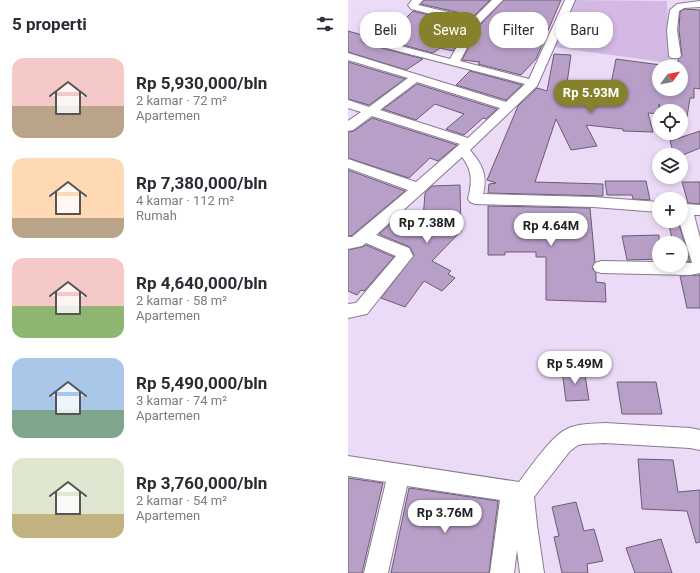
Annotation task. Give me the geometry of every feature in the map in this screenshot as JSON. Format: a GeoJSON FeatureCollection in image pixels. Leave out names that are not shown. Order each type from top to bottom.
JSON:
{"type":"FeatureCollection","features":[{"type":"Feature","properties":{"kind":"street"},"geometry":{"type":"LineString","coordinates":[[418,0],[413,5],[414,7],[435,12]]}},
{"type":"Feature","properties":{"kind":"street"},"geometry":{"type":"LineString","coordinates":[[481,17],[498,0]]}},
{"type":"Feature","properties":{"kind":"street"},"geometry":{"type":"LineString","coordinates":[[348,242],[356,242],[364,236],[466,146],[533,83],[570,0]]}},
{"type":"Feature","properties":{"kind":"street"},"geometry":{"type":"LineString","coordinates":[[675,56],[672,18],[674,10],[678,7],[700,4]]}},
{"type":"Feature","properties":{"kind":"street"},"geometry":{"type":"LineString","coordinates":[[398,48],[533,83]]}},
{"type":"Feature","properties":{"kind":"street"},"geometry":{"type":"LineString","coordinates":[[453,63],[461,48]]}},
{"type":"Feature","properties":{"kind":"street"},"geometry":{"type":"LineString","coordinates":[[348,56],[508,107]]}},
{"type":"Feature","properties":{"kind":"street"},"geometry":{"type":"LineString","coordinates":[[348,127],[371,112],[415,78]]}},
{"type":"Feature","properties":{"kind":"street"},"geometry":{"type":"LineString","coordinates":[[348,104],[466,146],[479,173],[479,186],[475,199],[593,202],[652,206]]}},
{"type":"Feature","properties":{"kind":"street"},"geometry":{"type":"LineString","coordinates":[[348,163],[417,188]]}},
{"type":"Feature","properties":{"kind":"street"},"geometry":{"type":"LineString","coordinates":[[601,267],[697,268],[700,263],[687,221],[689,209]]}},
{"type":"Feature","properties":{"kind":"street"},"geometry":{"type":"LineString","coordinates":[[348,311],[361,308],[405,256],[403,252],[364,236]]}},
{"type":"Feature","properties":{"kind":"street"},"geometry":{"type":"LineString","coordinates":[[502,573],[517,492],[562,444],[572,437],[583,434],[605,433],[690,438],[700,440]]}},
{"type":"Feature","properties":{"kind":"street"},"geometry":{"type":"LineString","coordinates":[[348,466],[517,492]]}},
{"type":"Feature","properties":{"kind":"street"},"geometry":{"type":"LineString","coordinates":[[376,573],[399,474]]}},
{"type":"Feature","properties":{"kind":"street"},"geometry":{"type":"LineString","coordinates":[[517,492],[525,525],[532,573]]}},
{"type":"Feature","properties":{"kind":"shaded area"},"geometry":{"type":"Polygon","coordinates":[[[568,0],[667,1],[669,60],[652,61],[561,48],[613,48],[613,12],[563,12],[568,0]]]}},
{"type":"Feature","properties":{"kind":"shaded area"},"geometry":{"type":"Polygon","coordinates":[[[556,26],[556,47],[548,46],[556,26]]]}},
{"type":"Feature","properties":{"kind":"building"},"geometry":{"type":"Polygon","coordinates":[[[424,0],[490,0],[478,12],[456,12],[421,4],[424,0]]]}},
{"type":"Feature","properties":{"kind":"building"},"geometry":{"type":"Polygon","coordinates":[[[504,0],[561,0],[548,31],[548,12],[492,12],[504,0]]]}},
{"type":"Feature","properties":{"kind":"building"},"geometry":{"type":"Polygon","coordinates":[[[684,9],[700,10],[700,89],[694,88],[694,98],[690,98],[688,111],[688,104],[652,104],[652,113],[648,113],[652,132],[623,131],[623,129],[586,125],[597,146],[571,150],[556,119],[535,182],[603,184],[603,196],[488,193],[489,184],[496,183],[487,180],[518,106],[537,88],[547,91],[554,54],[571,55],[566,90],[609,94],[616,59],[652,64],[652,96],[688,96],[688,60],[678,60],[682,56],[679,30],[680,12],[684,9]]]}},
{"type":"Feature","properties":{"kind":"building"},"geometry":{"type":"Polygon","coordinates":[[[413,11],[419,13],[419,48],[440,48],[433,53],[411,47],[411,13],[413,11]]]}},
{"type":"Feature","properties":{"kind":"building"},"geometry":{"type":"Polygon","coordinates":[[[489,16],[489,48],[541,48],[536,59],[521,75],[478,64],[480,62],[462,60],[468,48],[481,48],[481,24],[489,16]]]}},
{"type":"Feature","properties":{"kind":"building"},"geometry":{"type":"Polygon","coordinates":[[[348,31],[360,34],[360,48],[382,48],[423,59],[406,70],[348,52],[348,31]]]}},
{"type":"Feature","properties":{"kind":"building"},"geometry":{"type":"Polygon","coordinates":[[[440,48],[455,48],[453,51],[440,48]]]}},
{"type":"Feature","properties":{"kind":"building"},"geometry":{"type":"Polygon","coordinates":[[[348,62],[405,79],[369,105],[348,99],[348,62]]]}},
{"type":"Feature","properties":{"kind":"building"},"geometry":{"type":"Polygon","coordinates":[[[470,71],[522,85],[506,100],[456,85],[470,71]]]}},
{"type":"Feature","properties":{"kind":"building"},"geometry":{"type":"Polygon","coordinates":[[[417,84],[497,109],[486,119],[483,118],[464,135],[446,129],[464,114],[435,104],[416,120],[383,109],[417,84]]]}},
{"type":"Feature","properties":{"kind":"building"},"geometry":{"type":"Polygon","coordinates":[[[372,118],[457,145],[438,161],[430,158],[409,178],[348,158],[348,132],[354,131],[372,118]]]}},
{"type":"Feature","properties":{"kind":"building"},"geometry":{"type":"Polygon","coordinates":[[[700,131],[700,148],[688,153],[688,148],[672,148],[670,141],[688,140],[688,135],[700,131]]]}},
{"type":"Feature","properties":{"kind":"building"},"geometry":{"type":"Polygon","coordinates":[[[348,170],[405,191],[351,236],[348,236],[348,170]]]}},
{"type":"Feature","properties":{"kind":"building"},"geometry":{"type":"Polygon","coordinates":[[[605,181],[646,181],[650,200],[633,199],[632,195],[607,195],[605,181]]]}},
{"type":"Feature","properties":{"kind":"building"},"geometry":{"type":"Polygon","coordinates":[[[688,182],[700,182],[700,204],[688,203],[688,192],[685,192],[683,184],[688,184],[688,182]]]}},
{"type":"Feature","properties":{"kind":"building"},"geometry":{"type":"Polygon","coordinates":[[[460,185],[461,231],[432,261],[451,271],[448,274],[455,278],[442,291],[424,281],[405,307],[381,298],[414,255],[410,247],[379,234],[393,222],[422,233],[425,193],[432,186],[460,185]]]}},
{"type":"Feature","properties":{"kind":"building"},"geometry":{"type":"Polygon","coordinates":[[[488,206],[590,208],[595,262],[592,268],[596,273],[596,282],[605,283],[606,302],[546,300],[546,257],[536,257],[536,252],[505,252],[505,255],[488,255],[488,206]]]}},
{"type":"Feature","properties":{"kind":"building"},"geometry":{"type":"Polygon","coordinates":[[[670,228],[680,228],[682,236],[671,236],[670,228]]]}},
{"type":"Feature","properties":{"kind":"building"},"geometry":{"type":"Polygon","coordinates":[[[659,235],[652,236],[652,259],[627,260],[622,236],[659,235]]]}},
{"type":"Feature","properties":{"kind":"building"},"geometry":{"type":"Polygon","coordinates":[[[366,245],[394,257],[364,291],[361,290],[357,295],[348,291],[348,250],[366,245]]]}},
{"type":"Feature","properties":{"kind":"building"},"geometry":{"type":"Polygon","coordinates":[[[700,275],[700,308],[687,308],[680,276],[700,275]]]}},
{"type":"Feature","properties":{"kind":"building"},"geometry":{"type":"Polygon","coordinates":[[[584,369],[589,400],[566,401],[562,370],[584,369]]]}},
{"type":"Feature","properties":{"kind":"building"},"geometry":{"type":"Polygon","coordinates":[[[617,382],[656,382],[662,414],[622,414],[617,382]]]}},
{"type":"Feature","properties":{"kind":"building"},"geometry":{"type":"Polygon","coordinates":[[[638,459],[673,460],[678,492],[700,490],[700,542],[696,543],[687,511],[642,509],[638,459]]]}},
{"type":"Feature","properties":{"kind":"building"},"geometry":{"type":"Polygon","coordinates":[[[348,478],[383,483],[362,573],[348,573],[348,478]]]}},
{"type":"Feature","properties":{"kind":"building"},"geometry":{"type":"Polygon","coordinates":[[[409,488],[498,501],[489,573],[391,573],[409,488]]]}},
{"type":"Feature","properties":{"kind":"building"},"geometry":{"type":"Polygon","coordinates":[[[576,502],[584,531],[594,529],[603,561],[587,564],[588,573],[562,573],[554,537],[559,536],[552,507],[576,502]]]}},
{"type":"Feature","properties":{"kind":"building"},"geometry":{"type":"Polygon","coordinates":[[[661,539],[672,573],[635,573],[626,548],[661,539]]]}}]}
